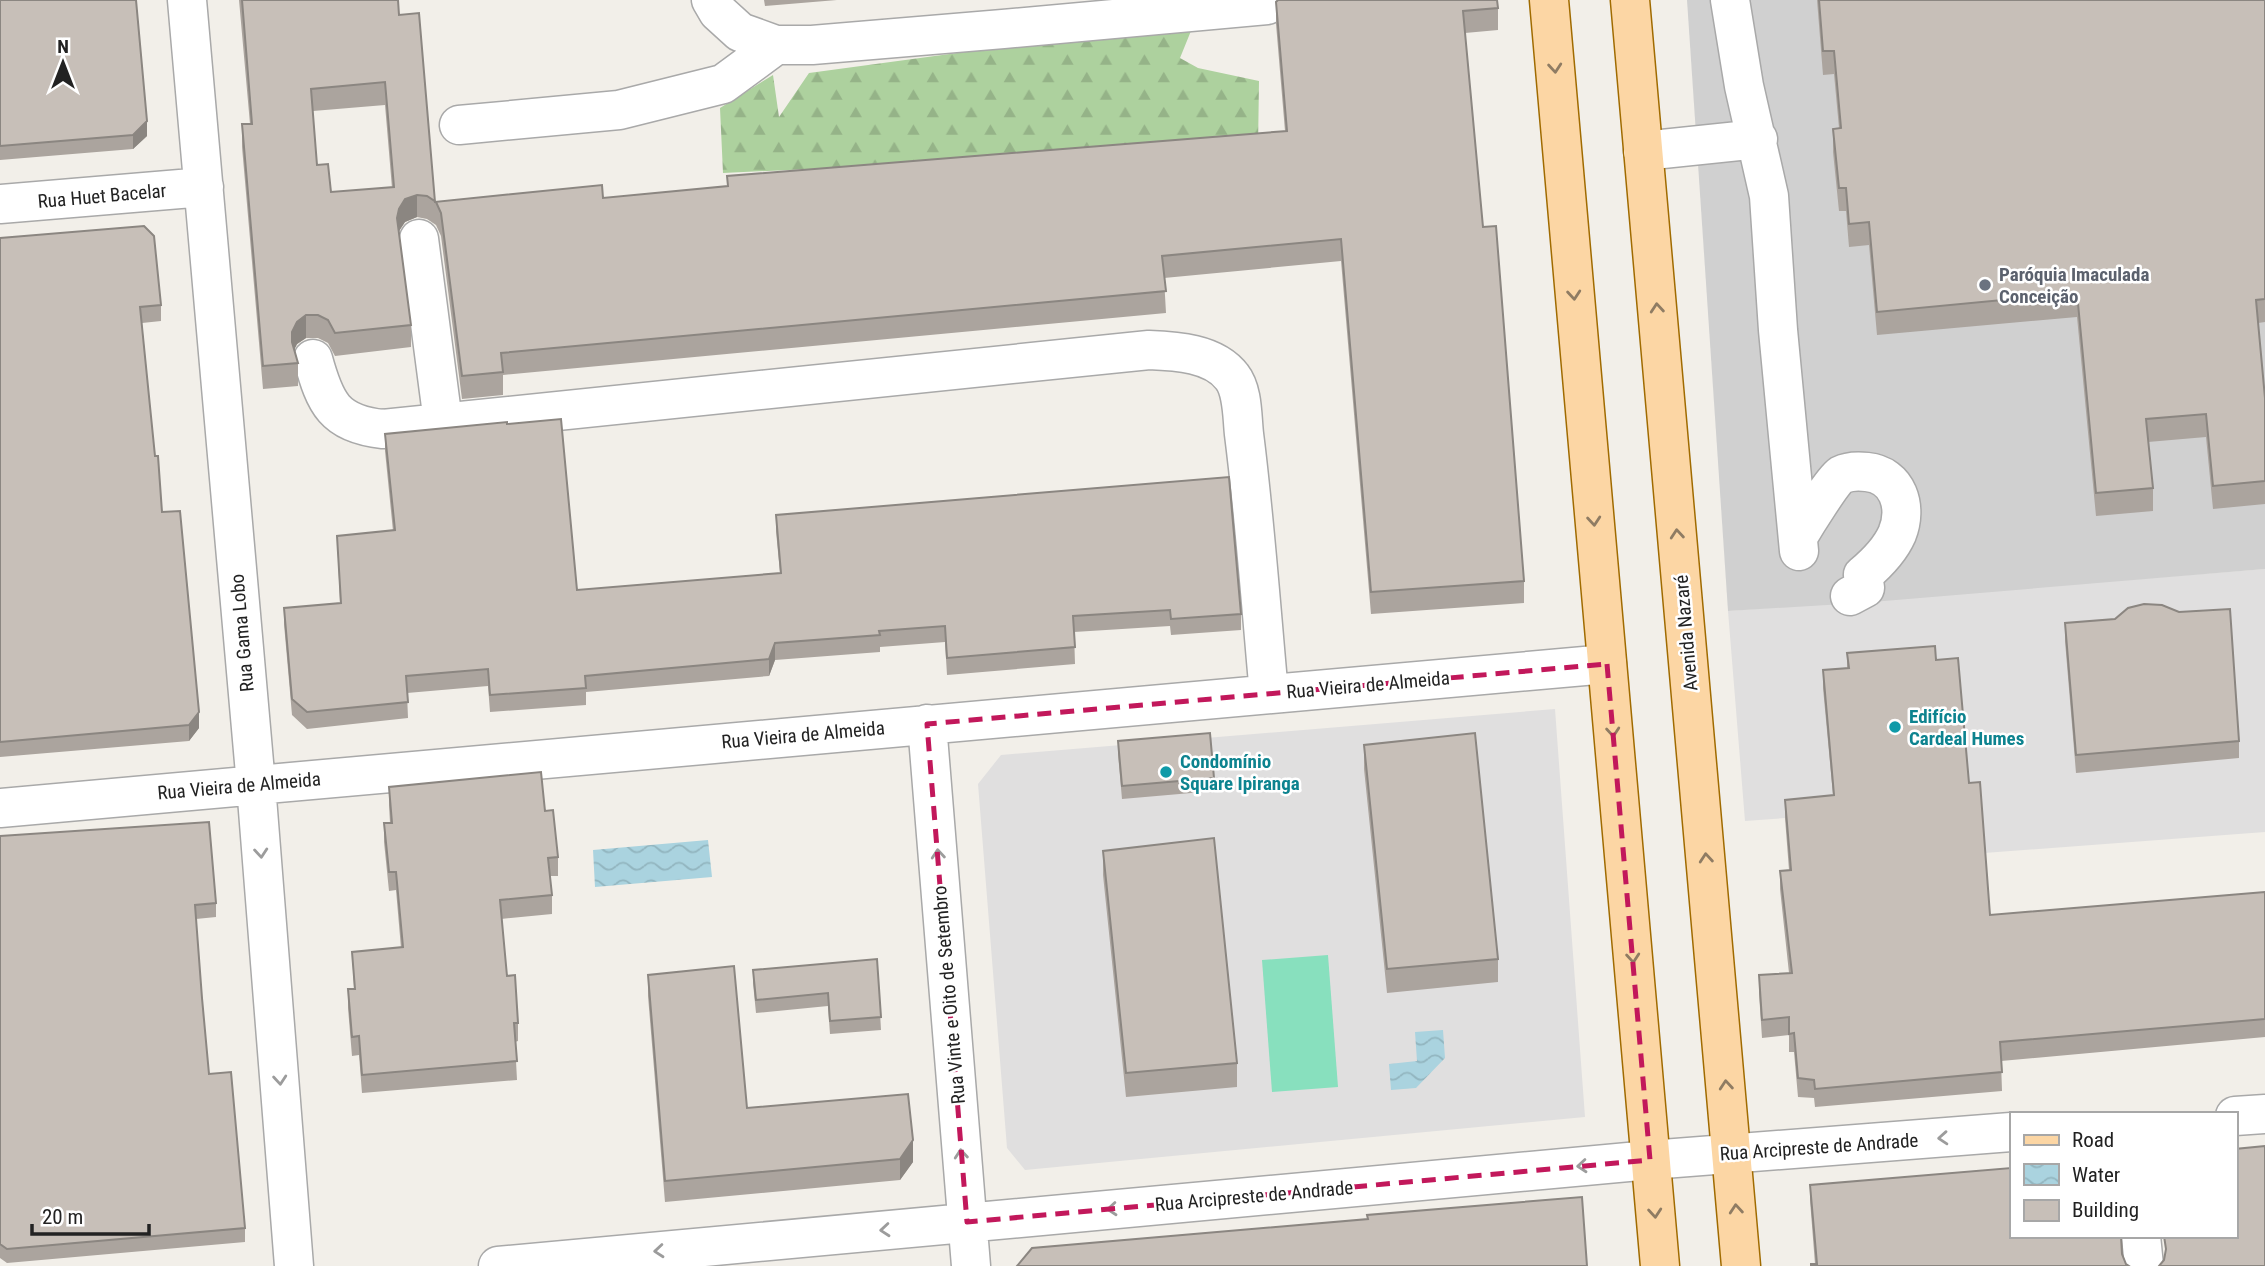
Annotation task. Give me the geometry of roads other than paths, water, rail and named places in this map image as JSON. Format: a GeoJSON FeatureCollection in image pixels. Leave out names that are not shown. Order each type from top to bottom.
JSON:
{"type":"FeatureCollection","features":[{"type":"Feature","properties":{"kind":"main road"},"geometry":{"type":"LineString","coordinates":[[1549,0],[1660,1266]]}},
{"type":"Feature","properties":{"kind":"main road","name":"Avenida Nazaré"},"geometry":{"type":"LineString","coordinates":[[1630,0],[1741,1266]]}},
{"type":"Feature","properties":{"kind":"street","name":"Rua Gama Lobo"},"geometry":{"type":"LineString","coordinates":[[187,0],[256,785],[294,1266]]}},
{"type":"Feature","properties":{"kind":"street"},"geometry":{"type":"LineString","coordinates":[[711,0],[718,12],[740,32],[775,45],[812,45],[1267,5]]}},
{"type":"Feature","properties":{"kind":"street"},"geometry":{"type":"LineString","coordinates":[[1730,0],[1744,86],[1758,139],[1771,209],[1778,330],[1798,544],[1839,476],[1855,471],[1877,473],[1893,485],[1902,499],[1897,533],[1881,559],[1863,575],[1865,588],[1850,596]]}},
{"type":"Feature","properties":{"kind":"street"},"geometry":{"type":"LineString","coordinates":[[458,125],[620,110],[723,84],[775,45]]}},
{"type":"Feature","properties":{"kind":"street"},"geometry":{"type":"LineString","coordinates":[[1643,151],[1758,139]]}},
{"type":"Feature","properties":{"kind":"street","name":"Rua Huet Bacelar"},"geometry":{"type":"LineString","coordinates":[[0,204],[204,187]]}},
{"type":"Feature","properties":{"kind":"street"},"geometry":{"type":"LineString","coordinates":[[419,239],[443,422]]}},
{"type":"Feature","properties":{"kind":"street"},"geometry":{"type":"LineString","coordinates":[[313,359],[323,393],[332,407],[362,427],[383,429],[1149,350],[1174,351],[1201,358],[1226,370],[1238,385],[1269,694]]}},
{"type":"Feature","properties":{"kind":"street","name":"Rua Vieira de Almeida"},"geometry":{"type":"LineString","coordinates":[[0,808],[1607,664]]}},
{"type":"Feature","properties":{"kind":"street","name":"Rua Vinte e Oito de Setembro"},"geometry":{"type":"LineString","coordinates":[[927,724],[971,1266]]}},
{"type":"Feature","properties":{"kind":"street"},"geometry":{"type":"LineString","coordinates":[[2237,1116],[2265,1114]]}},
{"type":"Feature","properties":{"kind":"street","name":"Rua Arcipreste de Andrade"},"geometry":{"type":"LineString","coordinates":[[498,1266],[1650,1160],[2010,1132]]}},
{"type":"Feature","properties":{"kind":"street"},"geometry":{"type":"LineString","coordinates":[[2141,1238],[2144,1266]]}},
{"type":"Feature","properties":{"kind":"water"},"geometry":{"type":"Polygon","coordinates":[[[708,840],[712,877],[595,887],[593,850],[708,840]]]}},
{"type":"Feature","properties":{"kind":"water"},"geometry":{"type":"Polygon","coordinates":[[[1443,1030],[1445,1058],[1416,1088],[1391,1090],[1389,1064],[1417,1061],[1415,1032],[1443,1030]]]}},
{"type":"Feature","properties":{"kind":"place","name":"Paróquia Imaculada Conceição"},"geometry":{"type":"Point","coordinates":[1985,285]}},
{"type":"Feature","properties":{"kind":"place","name":"Edifício Cardeal Humes"},"geometry":{"type":"Point","coordinates":[1895,727]}},
{"type":"Feature","properties":{"kind":"place","name":"Condomínio Square Ipiranga"},"geometry":{"type":"Point","coordinates":[1166,772]}}]}
